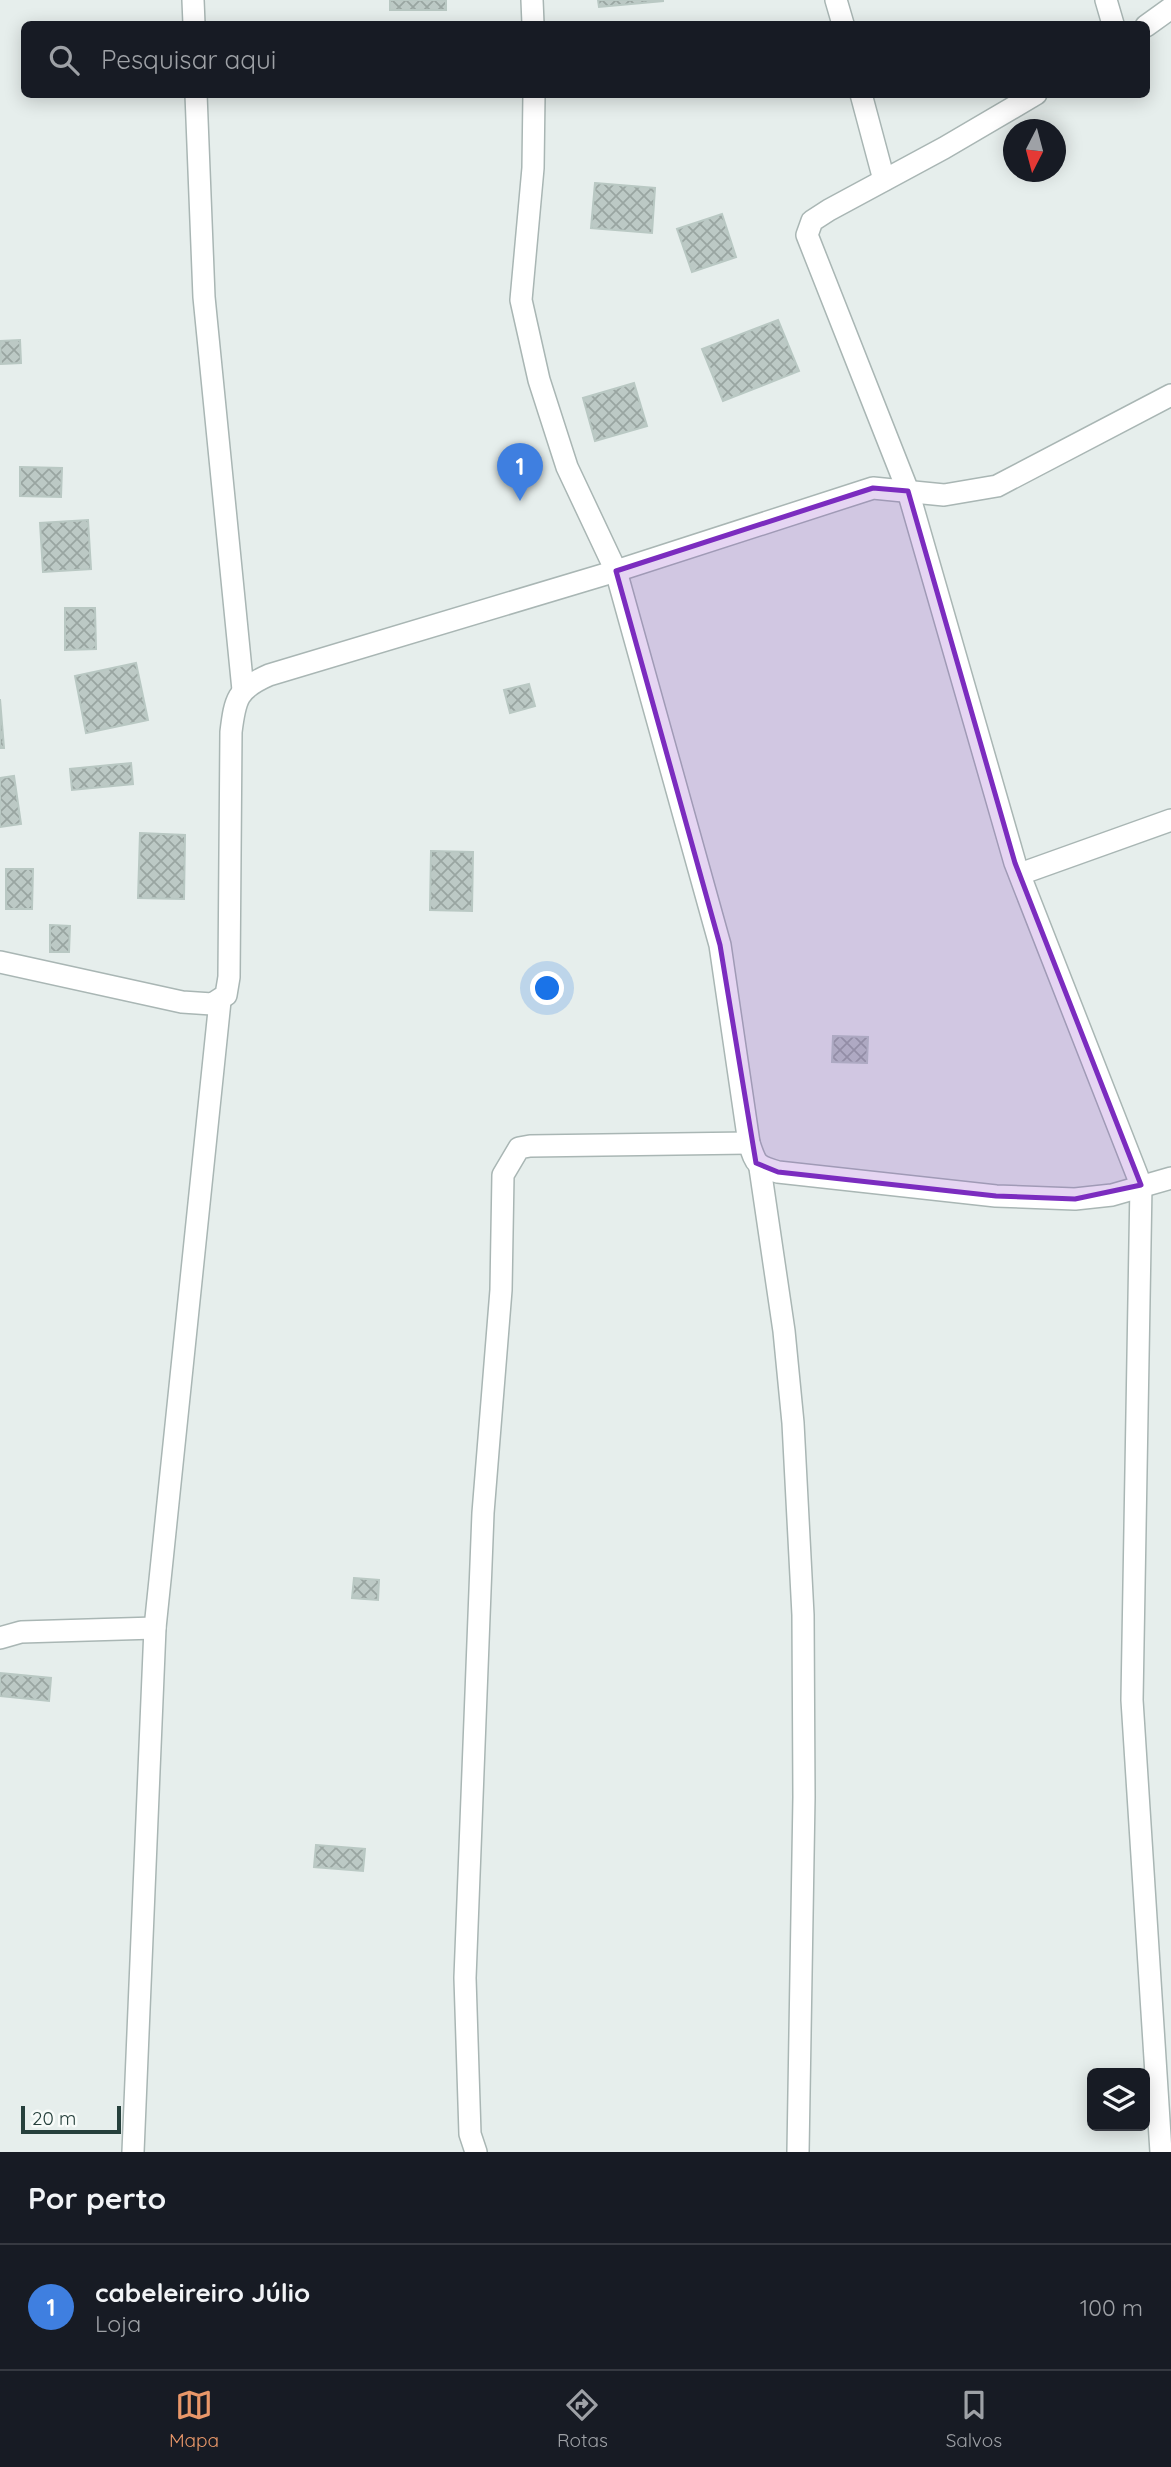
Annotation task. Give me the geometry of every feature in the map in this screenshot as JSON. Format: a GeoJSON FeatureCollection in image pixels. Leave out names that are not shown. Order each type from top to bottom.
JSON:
{"type":"FeatureCollection","features":[{"type":"Feature","properties":{"kind":"street"},"geometry":{"type":"LineString","coordinates":[[193,0],[194,21]]}},
{"type":"Feature","properties":{"kind":"street"},"geometry":{"type":"LineString","coordinates":[[533,0],[533,21]]}},
{"type":"Feature","properties":{"kind":"street"},"geometry":{"type":"LineString","coordinates":[[836,0],[842,21]]}},
{"type":"Feature","properties":{"kind":"street"},"geometry":{"type":"LineString","coordinates":[[1106,0],[1111,21]]}},
{"type":"Feature","properties":{"kind":"street"},"geometry":{"type":"LineString","coordinates":[[1150,23],[1171,8]]}},
{"type":"Feature","properties":{"kind":"street"},"geometry":{"type":"LineString","coordinates":[[196,98],[204,297],[243,690]]}},
{"type":"Feature","properties":{"kind":"street"},"geometry":{"type":"LineString","coordinates":[[534,98],[533,169],[521,300],[539,380],[567,467],[616,571],[720,944],[749,1143],[760,1168],[784,1331],[793,1423],[803,1615],[804,1797],[797,2152]]}},
{"type":"Feature","properties":{"kind":"street"},"geometry":{"type":"LineString","coordinates":[[862,98],[884,180]]}},
{"type":"Feature","properties":{"kind":"street"},"geometry":{"type":"LineString","coordinates":[[1029,98],[812,221],[807,235],[908,491],[1020,874],[1141,1185],[1132,1700],[1161,2152]]}},
{"type":"Feature","properties":{"kind":"street"},"geometry":{"type":"LineString","coordinates":[[0,962],[144,995],[212,1004],[226,995],[229,976],[230,732],[234,704],[243,690],[254,681],[616,571],[873,488],[944,495],[997,486],[1171,395]]}},
{"type":"Feature","properties":{"kind":"street"},"geometry":{"type":"LineString","coordinates":[[1020,874],[1171,820]]}},
{"type":"Feature","properties":{"kind":"street"},"geometry":{"type":"LineString","coordinates":[[134,2152],[155,1628],[220,1001]]}},
{"type":"Feature","properties":{"kind":"street"},"geometry":{"type":"LineString","coordinates":[[476,2152],[470,2134],[465,1978],[483,1513],[501,1290],[503,1175],[519,1148],[530,1146],[749,1143]]}},
{"type":"Feature","properties":{"kind":"street"},"geometry":{"type":"LineString","coordinates":[[760,1168],[1010,1196],[1075,1199],[1111,1195],[1171,1178]]}},
{"type":"Feature","properties":{"kind":"street"},"geometry":{"type":"LineString","coordinates":[[0,1638],[20,1632],[155,1628]]}},
{"type":"Feature","properties":{"kind":"highlighted area"},"geometry":{"type":"Polygon","coordinates":[[[873,488],[908,491],[1015,863],[1141,1185],[1075,1199],[996,1196],[778,1172],[756,1163],[720,945],[616,571],[873,488]]]}},
{"type":"Feature","properties":{"kind":"building"},"geometry":{"type":"Polygon","coordinates":[[[390,0],[446,0],[446,10],[390,10],[390,0]]]}},
{"type":"Feature","properties":{"kind":"building"},"geometry":{"type":"Polygon","coordinates":[[[598,0],[663,0],[663,1],[599,7],[598,0]]]}},
{"type":"Feature","properties":{"kind":"building"},"geometry":{"type":"Polygon","coordinates":[[[595,183],[655,188],[652,233],[591,228],[595,183]]]}},
{"type":"Feature","properties":{"kind":"building"},"geometry":{"type":"Polygon","coordinates":[[[722,214],[736,257],[692,272],[677,229],[722,214]]]}},
{"type":"Feature","properties":{"kind":"building"},"geometry":{"type":"Polygon","coordinates":[[[778,320],[799,371],[723,401],[702,349],[778,320]]]}},
{"type":"Feature","properties":{"kind":"building"},"geometry":{"type":"Polygon","coordinates":[[[20,340],[21,363],[1,364],[0,341],[20,340]]]}},
{"type":"Feature","properties":{"kind":"building"},"geometry":{"type":"Polygon","coordinates":[[[634,383],[647,426],[595,441],[583,398],[634,383]]]}},
{"type":"Feature","properties":{"kind":"building"},"geometry":{"type":"Polygon","coordinates":[[[20,467],[62,468],[61,497],[20,496],[20,467]]]}},
{"type":"Feature","properties":{"kind":"building"},"geometry":{"type":"Polygon","coordinates":[[[88,520],[91,569],[43,572],[40,523],[88,520]]]}},
{"type":"Feature","properties":{"kind":"building"},"geometry":{"type":"Polygon","coordinates":[[[65,608],[95,608],[96,649],[65,650],[65,608]]]}},
{"type":"Feature","properties":{"kind":"building"},"geometry":{"type":"Polygon","coordinates":[[[136,663],[148,720],[86,733],[75,676],[136,663]]]}},
{"type":"Feature","properties":{"kind":"building"},"geometry":{"type":"Polygon","coordinates":[[[529,684],[535,706],[510,713],[504,690],[529,684]]]}},
{"type":"Feature","properties":{"kind":"building"},"geometry":{"type":"Polygon","coordinates":[[[0,699],[4,748],[0,748],[0,699]]]}},
{"type":"Feature","properties":{"kind":"building"},"geometry":{"type":"Polygon","coordinates":[[[131,763],[133,784],[72,790],[70,769],[131,763]]]}},
{"type":"Feature","properties":{"kind":"building"},"geometry":{"type":"Polygon","coordinates":[[[14,776],[21,824],[0,827],[0,778],[14,776]]]}},
{"type":"Feature","properties":{"kind":"building"},"geometry":{"type":"Polygon","coordinates":[[[140,833],[185,835],[184,899],[138,898],[140,833]]]}},
{"type":"Feature","properties":{"kind":"building"},"geometry":{"type":"Polygon","coordinates":[[[431,851],[473,852],[472,911],[430,910],[431,851]]]}},
{"type":"Feature","properties":{"kind":"building"},"geometry":{"type":"Polygon","coordinates":[[[6,869],[33,869],[32,909],[6,909],[6,869]]]}},
{"type":"Feature","properties":{"kind":"building"},"geometry":{"type":"Polygon","coordinates":[[[50,925],[70,926],[69,952],[50,952],[50,925]]]}},
{"type":"Feature","properties":{"kind":"building"},"geometry":{"type":"Polygon","coordinates":[[[833,1036],[868,1037],[867,1063],[832,1062],[833,1036]]]}},
{"type":"Feature","properties":{"kind":"building"},"geometry":{"type":"Polygon","coordinates":[[[354,1578],[379,1580],[378,1600],[352,1598],[354,1578]]]}},
{"type":"Feature","properties":{"kind":"building"},"geometry":{"type":"Polygon","coordinates":[[[0,1673],[51,1678],[49,1701],[0,1696],[0,1673]]]}},
{"type":"Feature","properties":{"kind":"building"},"geometry":{"type":"Polygon","coordinates":[[[316,1845],[365,1849],[363,1871],[314,1867],[316,1845]]]}},
{"type":"Feature","properties":{"kind":"place","name":"cabeleireiro Júlio"},"geometry":{"type":"Point","coordinates":[520,501]}}]}
